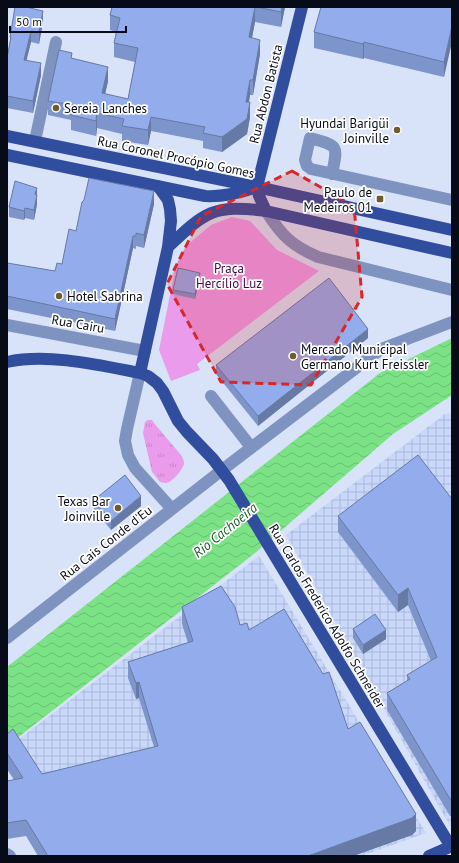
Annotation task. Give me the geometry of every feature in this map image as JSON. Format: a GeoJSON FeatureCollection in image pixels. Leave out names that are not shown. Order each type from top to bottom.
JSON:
{"type":"FeatureCollection","features":[{"type":"Feature","properties":{"kind":"main road","name":"Rua Abdon Batista"},"geometry":{"type":"LineString","coordinates":[[257,187],[302,7]]}},
{"type":"Feature","properties":{"kind":"main road","name":"Rua Coronel Procópio Gomes"},"geometry":{"type":"LineString","coordinates":[[7,136],[257,187]]}},
{"type":"Feature","properties":{"kind":"main road","name":"Rua Coronel Procópio Gomes"},"geometry":{"type":"LineString","coordinates":[[7,155],[205,196],[217,197],[230,195],[257,187]]}},
{"type":"Feature","properties":{"kind":"main road"},"geometry":{"type":"LineString","coordinates":[[140,373],[168,247],[171,221],[168,200],[158,186]]}},
{"type":"Feature","properties":{"kind":"main road"},"geometry":{"type":"LineString","coordinates":[[266,211],[260,200],[257,187],[452,230]]}},
{"type":"Feature","properties":{"kind":"main road"},"geometry":{"type":"LineString","coordinates":[[168,247],[191,225],[210,213],[218,210],[234,208],[266,211],[452,253]]}},
{"type":"Feature","properties":{"kind":"main road","name":"Rua Carlos Frederico Adolfo Schneider"},"geometry":{"type":"LineString","coordinates":[[7,362],[14,360],[46,359],[84,362],[140,373],[148,376],[157,383],[163,391],[178,421],[225,475],[452,847]]}},
{"type":"Feature","properties":{"kind":"main road"},"geometry":{"type":"LineString","coordinates":[[429,856],[452,847]]}},
{"type":"Feature","properties":{"kind":"street"},"geometry":{"type":"LineString","coordinates":[[35,141],[56,42]]}},
{"type":"Feature","properties":{"kind":"street"},"geometry":{"type":"LineString","coordinates":[[332,174],[452,200]]}},
{"type":"Feature","properties":{"kind":"street"},"geometry":{"type":"LineString","coordinates":[[266,211],[287,239],[301,250],[318,257],[452,290]]}},
{"type":"Feature","properties":{"kind":"street","name":"Rua Cais Conde d'Eu"},"geometry":{"type":"LineString","coordinates":[[7,638],[172,509],[225,475],[251,447],[381,349],[452,322]]}},
{"type":"Feature","properties":{"kind":"street","name":"Rua Cairu"},"geometry":{"type":"LineString","coordinates":[[7,325],[145,351]]}},
{"type":"Feature","properties":{"kind":"street"},"geometry":{"type":"LineString","coordinates":[[140,373],[125,441],[128,455],[135,468],[172,509]]}},
{"type":"Feature","properties":{"kind":"street"},"geometry":{"type":"LineString","coordinates":[[211,396],[251,447]]}},
{"type":"Feature","properties":{"kind":"highlighted area"},"geometry":{"type":"Polygon","coordinates":[[[292,171],[354,206],[362,297],[311,385],[221,382],[167,284],[201,216],[292,171]]]}},
{"type":"Feature","properties":{"kind":"shaded area"},"geometry":{"type":"Polygon","coordinates":[[[452,413],[452,825],[450,826],[286,535],[445,414],[452,413]]]}},
{"type":"Feature","properties":{"kind":"shaded area"},"geometry":{"type":"Polygon","coordinates":[[[259,556],[426,833],[361,856],[83,856],[14,743],[259,556]]]}},
{"type":"Feature","properties":{"kind":"green space","name":"Praça Hercílio Luz"},"geometry":{"type":"Polygon","coordinates":[[[232,217],[250,221],[277,250],[319,271],[197,364],[200,370],[171,381],[159,350],[176,265],[186,246],[211,225],[232,217]]]}},
{"type":"Feature","properties":{"kind":"green space"},"geometry":{"type":"Polygon","coordinates":[[[152,420],[181,455],[184,461],[184,464],[179,472],[174,478],[166,483],[160,482],[152,472],[143,433],[145,422],[152,420]]]}},
{"type":"Feature","properties":{"kind":"water","name":"Rio Cachoeira"},"geometry":{"type":"Polygon","coordinates":[[[452,338],[452,395],[393,434],[255,553],[7,746],[7,667],[380,373],[452,338]]]}},
{"type":"Feature","properties":{"kind":"building"},"geometry":{"type":"Polygon","coordinates":[[[15,7],[26,7],[43,11],[39,32],[31,31],[24,60],[41,63],[33,101],[7,96],[7,58],[15,7]]]}},
{"type":"Feature","properties":{"kind":"building"},"geometry":{"type":"Polygon","coordinates":[[[112,7],[255,7],[249,37],[260,40],[253,80],[250,80],[246,102],[250,102],[247,119],[222,137],[203,133],[205,127],[151,117],[148,130],[122,126],[124,119],[97,113],[96,121],[71,115],[74,105],[48,101],[59,50],[72,53],[71,58],[108,67],[102,93],[128,99],[138,48],[114,43],[120,18],[110,15],[112,7]]]}},
{"type":"Feature","properties":{"kind":"building"},"geometry":{"type":"Polygon","coordinates":[[[257,7],[282,7],[281,12],[257,7]]]}},
{"type":"Feature","properties":{"kind":"building"},"geometry":{"type":"Polygon","coordinates":[[[321,7],[452,7],[452,26],[444,62],[364,42],[363,44],[314,32],[321,7]]]}},
{"type":"Feature","properties":{"kind":"building"},"geometry":{"type":"Polygon","coordinates":[[[89,178],[154,191],[144,235],[136,233],[136,236],[133,236],[115,319],[7,296],[7,263],[55,271],[57,263],[62,264],[69,229],[76,231],[89,178]]]}},
{"type":"Feature","properties":{"kind":"building"},"geometry":{"type":"Polygon","coordinates":[[[15,181],[37,188],[34,210],[25,208],[24,211],[9,207],[15,181]]]}},
{"type":"Feature","properties":{"kind":"building"},"geometry":{"type":"Polygon","coordinates":[[[178,268],[200,273],[195,294],[173,290],[178,268]]]}},
{"type":"Feature","properties":{"kind":"building","name":"Mercado Municipal Germano Kurt Freissler"},"geometry":{"type":"Polygon","coordinates":[[[329,278],[368,329],[258,416],[216,365],[329,278]]]}},
{"type":"Feature","properties":{"kind":"building"},"geometry":{"type":"Polygon","coordinates":[[[418,455],[452,499],[452,799],[450,799],[387,693],[410,679],[407,675],[437,657],[408,588],[398,595],[338,516],[418,455]]]}},
{"type":"Feature","properties":{"kind":"building"},"geometry":{"type":"Polygon","coordinates":[[[125,475],[141,496],[111,521],[94,500],[125,475]]]}},
{"type":"Feature","properties":{"kind":"building"},"geometry":{"type":"Polygon","coordinates":[[[221,586],[235,607],[240,625],[247,623],[249,630],[284,609],[323,674],[329,672],[348,729],[360,722],[416,814],[412,818],[308,856],[48,856],[26,820],[7,823],[7,781],[23,778],[7,753],[7,734],[13,729],[42,774],[158,746],[139,682],[136,683],[128,662],[193,641],[182,607],[221,586]]]}},
{"type":"Feature","properties":{"kind":"building"},"geometry":{"type":"Polygon","coordinates":[[[375,614],[386,630],[363,645],[353,629],[375,614]]]}},
{"type":"Feature","properties":{"kind":"place","name":"Sereia Lanches"},"geometry":{"type":"Point","coordinates":[56,108]}},
{"type":"Feature","properties":{"kind":"place","name":"Hyundai Barigüi Joinville"},"geometry":{"type":"Point","coordinates":[397,130]}},
{"type":"Feature","properties":{"kind":"place","name":"Paulo de Medeiros 01"},"geometry":{"type":"Point","coordinates":[380,199]}},
{"type":"Feature","properties":{"kind":"place","name":"Hotel Sabrina"},"geometry":{"type":"Point","coordinates":[59,296]}},
{"type":"Feature","properties":{"kind":"place","name":"Mercado Municipal Germano Kurt Freissler"},"geometry":{"type":"Point","coordinates":[293,356]}},
{"type":"Feature","properties":{"kind":"place","name":"Texas Bar Joinville"},"geometry":{"type":"Point","coordinates":[118,508]}}]}
